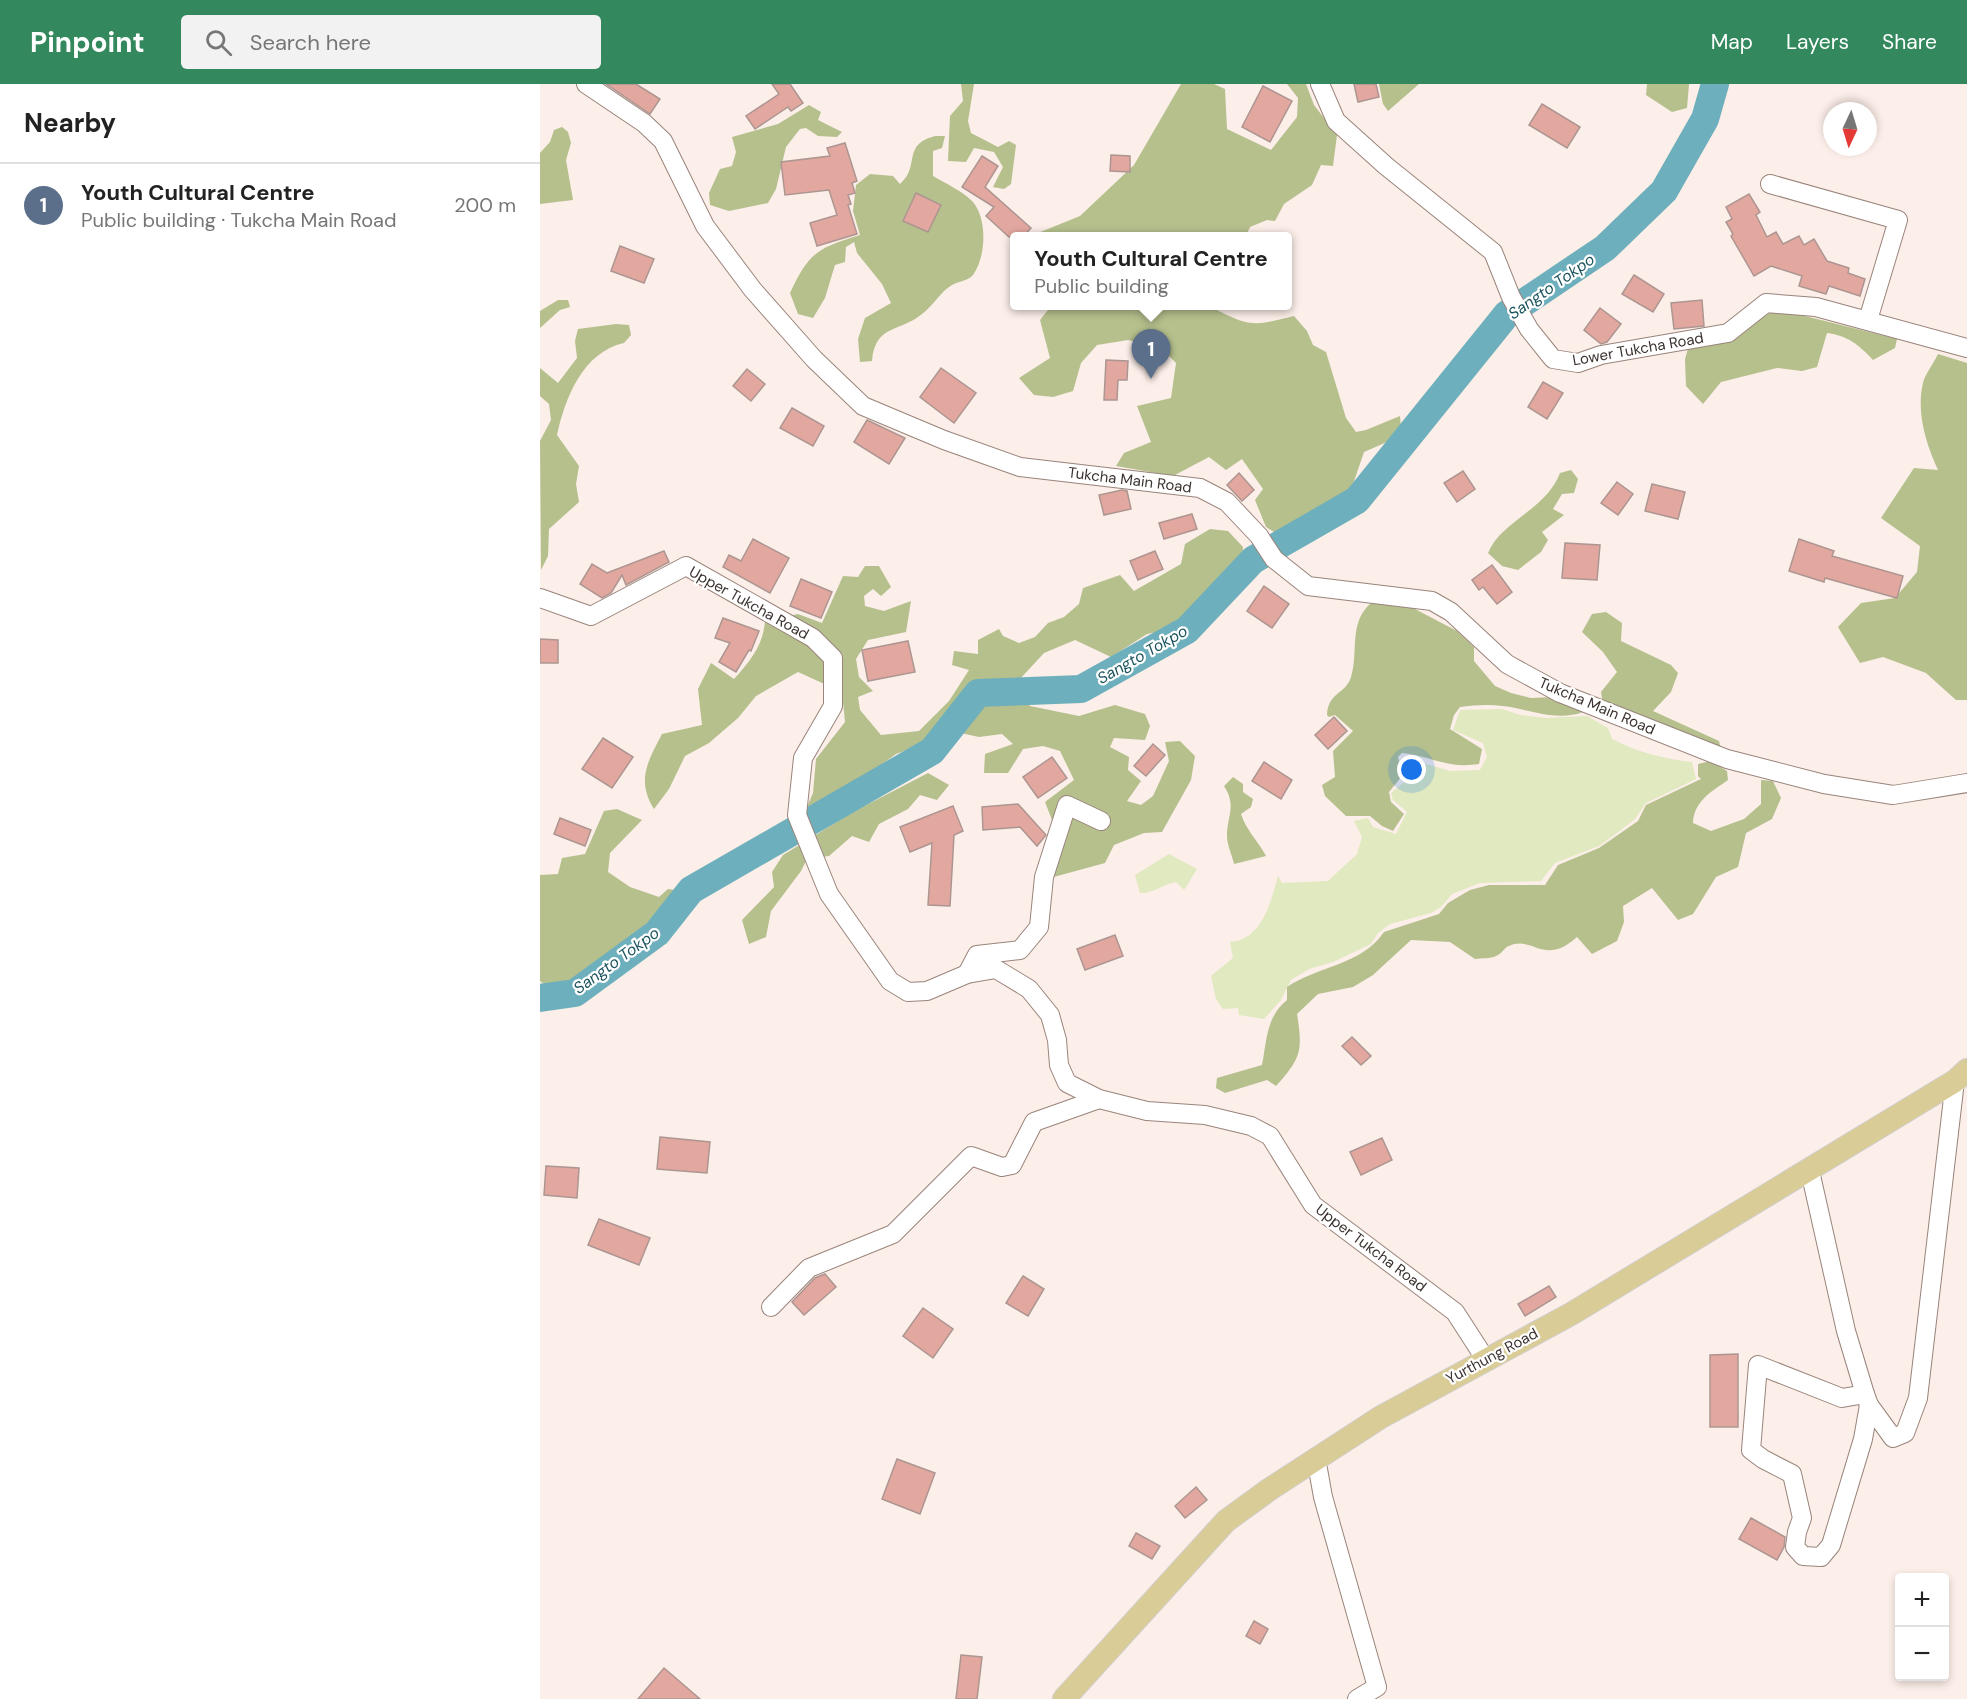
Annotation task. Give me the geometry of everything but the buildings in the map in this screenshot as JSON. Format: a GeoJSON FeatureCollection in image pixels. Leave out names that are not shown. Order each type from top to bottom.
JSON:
{"type":"FeatureCollection","features":[{"type":"Feature","properties":{"kind":"main road","name":"Yurthung Road"},"geometry":{"type":"LineString","coordinates":[[1064,1699],[1226,1521],[1316,1458],[1381,1417],[1571,1314],[1810,1171],[1961,1075]]}},
{"type":"Feature","properties":{"kind":"street","name":"Tukcha Main Road"},"geometry":{"type":"LineString","coordinates":[[586,84],[644,123],[663,141],[705,226],[753,290],[814,359],[862,406],[944,440],[1020,467],[1200,488],[1227,502],[1259,537],[1274,559],[1308,586],[1432,601],[1451,612],[1507,664],[1560,693],[1727,759],[1824,784],[1893,795],[1967,783]]}},
{"type":"Feature","properties":{"kind":"street","name":"Lower Tukcha Road"},"geometry":{"type":"LineString","coordinates":[[1320,84],[1336,121],[1386,166],[1493,252],[1511,297],[1528,329],[1553,359],[1578,363],[1601,355],[1728,333],[1766,303],[1816,306],[1967,348]]}},
{"type":"Feature","properties":{"kind":"street"},"geometry":{"type":"LineString","coordinates":[[1770,184],[1898,220],[1868,320]]}},
{"type":"Feature","properties":{"kind":"street","name":"Upper Tukcha Road"},"geometry":{"type":"LineString","coordinates":[[540,598],[591,616],[686,566],[813,638],[833,658],[833,706],[803,758],[797,815],[829,894],[890,981],[908,992],[927,991],[967,974],[996,969],[1029,989],[1050,1015],[1057,1040],[1059,1065],[1067,1083],[1099,1099],[1147,1111],[1204,1116],[1240,1123],[1270,1136],[1312,1205],[1455,1312],[1486,1360]]}},
{"type":"Feature","properties":{"kind":"street"},"geometry":{"type":"LineString","coordinates":[[967,974],[977,955],[1020,950],[1039,927],[1044,877],[1067,805],[1101,820]]}},
{"type":"Feature","properties":{"kind":"street"},"geometry":{"type":"LineString","coordinates":[[1810,1171],[1846,1331],[1867,1400],[1893,1438],[1905,1433],[1918,1398],[1961,1075]]}},
{"type":"Feature","properties":{"kind":"street"},"geometry":{"type":"LineString","coordinates":[[771,1307],[809,1268],[893,1234],[971,1156],[1002,1167],[1012,1165],[1034,1122],[1099,1099]]}},
{"type":"Feature","properties":{"kind":"street"},"geometry":{"type":"LineString","coordinates":[[1758,1365],[1842,1398],[1867,1400],[1863,1439],[1831,1545],[1821,1557],[1803,1556],[1795,1547],[1802,1518],[1792,1474],[1762,1459],[1751,1450],[1758,1365]]}},
{"type":"Feature","properties":{"kind":"street"},"geometry":{"type":"LineString","coordinates":[[1316,1458],[1323,1497],[1377,1687],[1357,1699]]}},
{"type":"Feature","properties":{"kind":"green space"},"geometry":{"type":"Polygon","coordinates":[[[961,84],[974,84],[968,121],[971,133],[998,147],[1009,141],[1016,145],[1011,184],[1004,189],[993,187],[1003,167],[994,152],[974,148],[966,162],[948,161],[950,116],[963,101],[961,84]]]}},
{"type":"Feature","properties":{"kind":"green space"},"geometry":{"type":"Polygon","coordinates":[[[1181,84],[1214,84],[1225,89],[1227,129],[1271,150],[1297,117],[1298,98],[1287,84],[1306,84],[1314,105],[1337,135],[1333,166],[1321,165],[1312,185],[1284,204],[1275,221],[1267,220],[1250,227],[1248,232],[1040,232],[1080,216],[1134,165],[1181,84]]]}},
{"type":"Feature","properties":{"kind":"green space"},"geometry":{"type":"Polygon","coordinates":[[[1379,84],[1419,84],[1388,111],[1383,104],[1379,84]]]}},
{"type":"Feature","properties":{"kind":"green space"},"geometry":{"type":"Polygon","coordinates":[[[1647,84],[1689,84],[1687,108],[1672,112],[1646,95],[1647,84]]]}},
{"type":"Feature","properties":{"kind":"green space"},"geometry":{"type":"Polygon","coordinates":[[[809,105],[821,112],[818,120],[842,132],[837,137],[818,136],[806,128],[800,129],[786,147],[776,189],[768,203],[729,211],[710,205],[709,193],[720,169],[732,166],[736,152],[732,137],[778,124],[809,105]]]}},
{"type":"Feature","properties":{"kind":"green space"},"geometry":{"type":"Polygon","coordinates":[[[562,127],[568,132],[571,143],[566,160],[573,200],[540,204],[540,153],[550,142],[554,130],[562,127]]]}},
{"type":"Feature","properties":{"kind":"green space"},"geometry":{"type":"Polygon","coordinates":[[[935,136],[945,136],[942,148],[933,151],[933,176],[963,194],[977,208],[983,227],[981,258],[971,277],[948,288],[914,320],[890,330],[878,341],[872,361],[860,362],[858,339],[865,318],[891,303],[882,284],[857,253],[854,242],[846,247],[845,262],[835,265],[825,298],[813,318],[798,314],[790,293],[803,268],[816,254],[824,248],[860,235],[853,211],[856,185],[870,174],[893,176],[900,184],[910,170],[918,145],[935,136]]]}},
{"type":"Feature","properties":{"kind":"green space"},"geometry":{"type":"Polygon","coordinates":[[[558,300],[568,300],[570,307],[560,310],[540,328],[540,311],[558,300]]]}},
{"type":"Feature","properties":{"kind":"green space"},"geometry":{"type":"Polygon","coordinates":[[[1777,309],[1897,339],[1895,348],[1873,360],[1852,342],[1841,336],[1827,333],[1817,367],[1802,371],[1777,368],[1721,382],[1703,404],[1686,386],[1685,359],[1689,345],[1756,321],[1777,309]]]}},
{"type":"Feature","properties":{"kind":"green space"},"geometry":{"type":"Polygon","coordinates":[[[1048,310],[1217,310],[1238,320],[1254,323],[1294,316],[1307,331],[1313,345],[1326,352],[1346,418],[1356,432],[1400,416],[1401,428],[1396,438],[1364,452],[1351,490],[1296,520],[1284,538],[1266,527],[1255,500],[1263,489],[1242,459],[1226,470],[1209,457],[1173,476],[1116,466],[1124,453],[1151,442],[1137,406],[1171,398],[1176,363],[1160,347],[1128,340],[1097,345],[1081,363],[1073,391],[1053,397],[1034,395],[1019,378],[1050,358],[1040,320],[1048,310]]]}},
{"type":"Feature","properties":{"kind":"green space"},"geometry":{"type":"Polygon","coordinates":[[[616,324],[629,325],[631,335],[624,343],[597,356],[587,366],[571,392],[560,421],[557,435],[579,466],[576,484],[579,502],[549,529],[548,556],[541,570],[540,441],[551,420],[549,404],[540,396],[540,368],[558,383],[577,358],[575,341],[578,329],[616,324]]]}},
{"type":"Feature","properties":{"kind":"green space"},"geometry":{"type":"Polygon","coordinates":[[[1938,354],[1967,363],[1967,700],[1956,700],[1926,673],[1883,657],[1860,663],[1838,627],[1861,603],[1895,598],[1917,572],[1920,546],[1881,518],[1914,468],[1938,470],[1923,428],[1921,394],[1924,380],[1938,354]]]}},
{"type":"Feature","properties":{"kind":"green space"},"geometry":{"type":"Polygon","coordinates":[[[1571,470],[1578,479],[1574,493],[1562,494],[1553,509],[1564,515],[1542,532],[1548,540],[1541,552],[1518,570],[1502,566],[1488,553],[1494,542],[1545,497],[1560,473],[1571,470]]]}},
{"type":"Feature","properties":{"kind":"green space"},"geometry":{"type":"Polygon","coordinates":[[[1210,529],[1228,531],[1243,547],[1242,563],[1207,600],[1172,629],[1147,634],[1111,657],[1075,640],[1044,653],[1019,680],[1023,698],[1030,706],[1079,716],[1115,705],[1145,714],[1150,726],[1145,740],[1114,738],[1110,747],[1129,757],[1128,770],[1141,781],[1127,801],[1141,805],[1153,796],[1169,761],[1165,742],[1180,741],[1195,756],[1191,780],[1162,832],[1144,833],[1114,845],[1105,863],[1050,878],[1047,863],[1052,820],[1045,802],[1074,780],[1060,751],[1043,746],[1023,749],[1008,773],[984,773],[985,754],[1013,744],[1002,734],[979,737],[942,729],[924,744],[896,754],[855,784],[807,807],[813,793],[816,759],[845,722],[842,692],[798,672],[756,696],[738,718],[709,743],[685,756],[669,789],[654,809],[649,799],[645,780],[646,771],[662,734],[702,725],[698,689],[711,663],[734,679],[759,646],[765,621],[798,614],[822,623],[843,576],[858,577],[865,566],[879,566],[891,587],[881,596],[873,589],[864,596],[865,606],[884,611],[911,601],[906,632],[868,640],[856,659],[859,677],[873,691],[858,697],[860,710],[881,735],[919,731],[949,701],[969,670],[952,665],[954,651],[978,654],[978,640],[999,629],[1003,636],[1019,643],[1035,637],[1048,623],[1064,617],[1079,604],[1083,588],[1120,575],[1134,591],[1181,564],[1185,544],[1210,529]]]}},
{"type":"Feature","properties":{"kind":"green space"},"geometry":{"type":"Polygon","coordinates":[[[1371,603],[1413,608],[1457,631],[1474,647],[1474,661],[1495,686],[1531,698],[1554,697],[1583,707],[1583,712],[1563,716],[1497,705],[1460,707],[1454,715],[1450,729],[1482,749],[1479,764],[1448,764],[1402,753],[1398,757],[1402,776],[1389,792],[1391,802],[1404,814],[1393,831],[1382,826],[1370,816],[1346,816],[1325,796],[1322,785],[1335,777],[1333,751],[1353,731],[1335,715],[1329,717],[1327,715],[1330,702],[1349,683],[1359,619],[1371,603]]]}},
{"type":"Feature","properties":{"kind":"green space"},"geometry":{"type":"Polygon","coordinates":[[[1606,612],[1622,623],[1621,641],[1671,665],[1678,673],[1671,692],[1653,711],[1719,741],[1721,749],[1603,705],[1601,692],[1617,672],[1603,652],[1582,632],[1592,614],[1606,612]]]}},
{"type":"Feature","properties":{"kind":"green space"},"geometry":{"type":"Polygon","coordinates":[[[1502,709],[1520,715],[1546,718],[1587,716],[1608,728],[1612,739],[1621,744],[1651,754],[1692,762],[1696,779],[1646,803],[1635,819],[1617,833],[1599,846],[1555,863],[1541,881],[1480,883],[1452,894],[1441,907],[1431,913],[1390,924],[1378,933],[1371,944],[1333,962],[1309,969],[1291,980],[1281,1000],[1264,1019],[1239,1015],[1238,1008],[1223,1009],[1216,999],[1211,976],[1233,958],[1230,942],[1250,935],[1257,927],[1268,908],[1278,876],[1282,883],[1328,881],[1357,854],[1362,837],[1354,821],[1368,818],[1373,827],[1396,834],[1407,812],[1393,800],[1391,793],[1407,780],[1399,760],[1405,758],[1450,771],[1480,770],[1487,757],[1483,743],[1453,730],[1460,710],[1502,709]]]}},
{"type":"Feature","properties":{"kind":"green space"},"geometry":{"type":"Polygon","coordinates":[[[1711,761],[1727,771],[1728,780],[1700,803],[1693,823],[1711,831],[1744,819],[1761,804],[1761,780],[1773,781],[1781,798],[1772,819],[1746,833],[1738,867],[1716,877],[1693,914],[1678,920],[1652,888],[1623,906],[1624,922],[1617,941],[1592,954],[1577,937],[1566,946],[1556,950],[1517,944],[1508,947],[1496,956],[1475,959],[1450,942],[1411,940],[1373,975],[1353,987],[1318,994],[1297,1014],[1300,1037],[1298,1053],[1291,1068],[1276,1086],[1267,1080],[1225,1093],[1216,1088],[1217,1078],[1262,1065],[1268,1030],[1275,1014],[1287,1000],[1287,987],[1364,952],[1384,932],[1439,914],[1448,903],[1470,890],[1489,885],[1545,885],[1558,865],[1599,848],[1638,821],[1646,805],[1701,779],[1698,776],[1698,764],[1711,761]]]}},
{"type":"Feature","properties":{"kind":"green space"},"geometry":{"type":"Polygon","coordinates":[[[928,773],[949,785],[937,800],[920,795],[908,809],[879,824],[869,842],[852,836],[829,856],[807,859],[801,871],[771,911],[766,937],[749,944],[742,920],[774,887],[772,872],[783,855],[853,812],[928,773]]]}},
{"type":"Feature","properties":{"kind":"green space"},"geometry":{"type":"Polygon","coordinates":[[[1233,777],[1243,784],[1243,792],[1253,799],[1251,807],[1241,814],[1266,856],[1234,864],[1227,836],[1231,805],[1224,786],[1233,777]]]}},
{"type":"Feature","properties":{"kind":"green space"},"geometry":{"type":"Polygon","coordinates":[[[617,809],[642,820],[610,853],[608,872],[630,887],[659,897],[668,889],[675,890],[656,925],[634,944],[580,982],[544,984],[540,981],[540,875],[558,874],[562,858],[585,854],[604,811],[617,809]]]}},
{"type":"Feature","properties":{"kind":"green space"},"geometry":{"type":"Polygon","coordinates":[[[1169,854],[1197,869],[1184,890],[1176,882],[1140,893],[1135,875],[1169,854]]]}},
{"type":"Feature","properties":{"kind":"waterway","name":"Sangto Tokpo"},"geometry":{"type":"LineString","coordinates":[[540,998],[575,993],[657,933],[691,890],[932,751],[978,693],[1081,689],[1187,630],[1253,560],[1357,500],[1507,314],[1605,248],[1664,191],[1705,119],[1715,84]]}},
{"type":"Feature","properties":{"kind":"place","name":"Youth Cultural Centre"},"geometry":{"type":"Point","coordinates":[1151,379]}}]}
